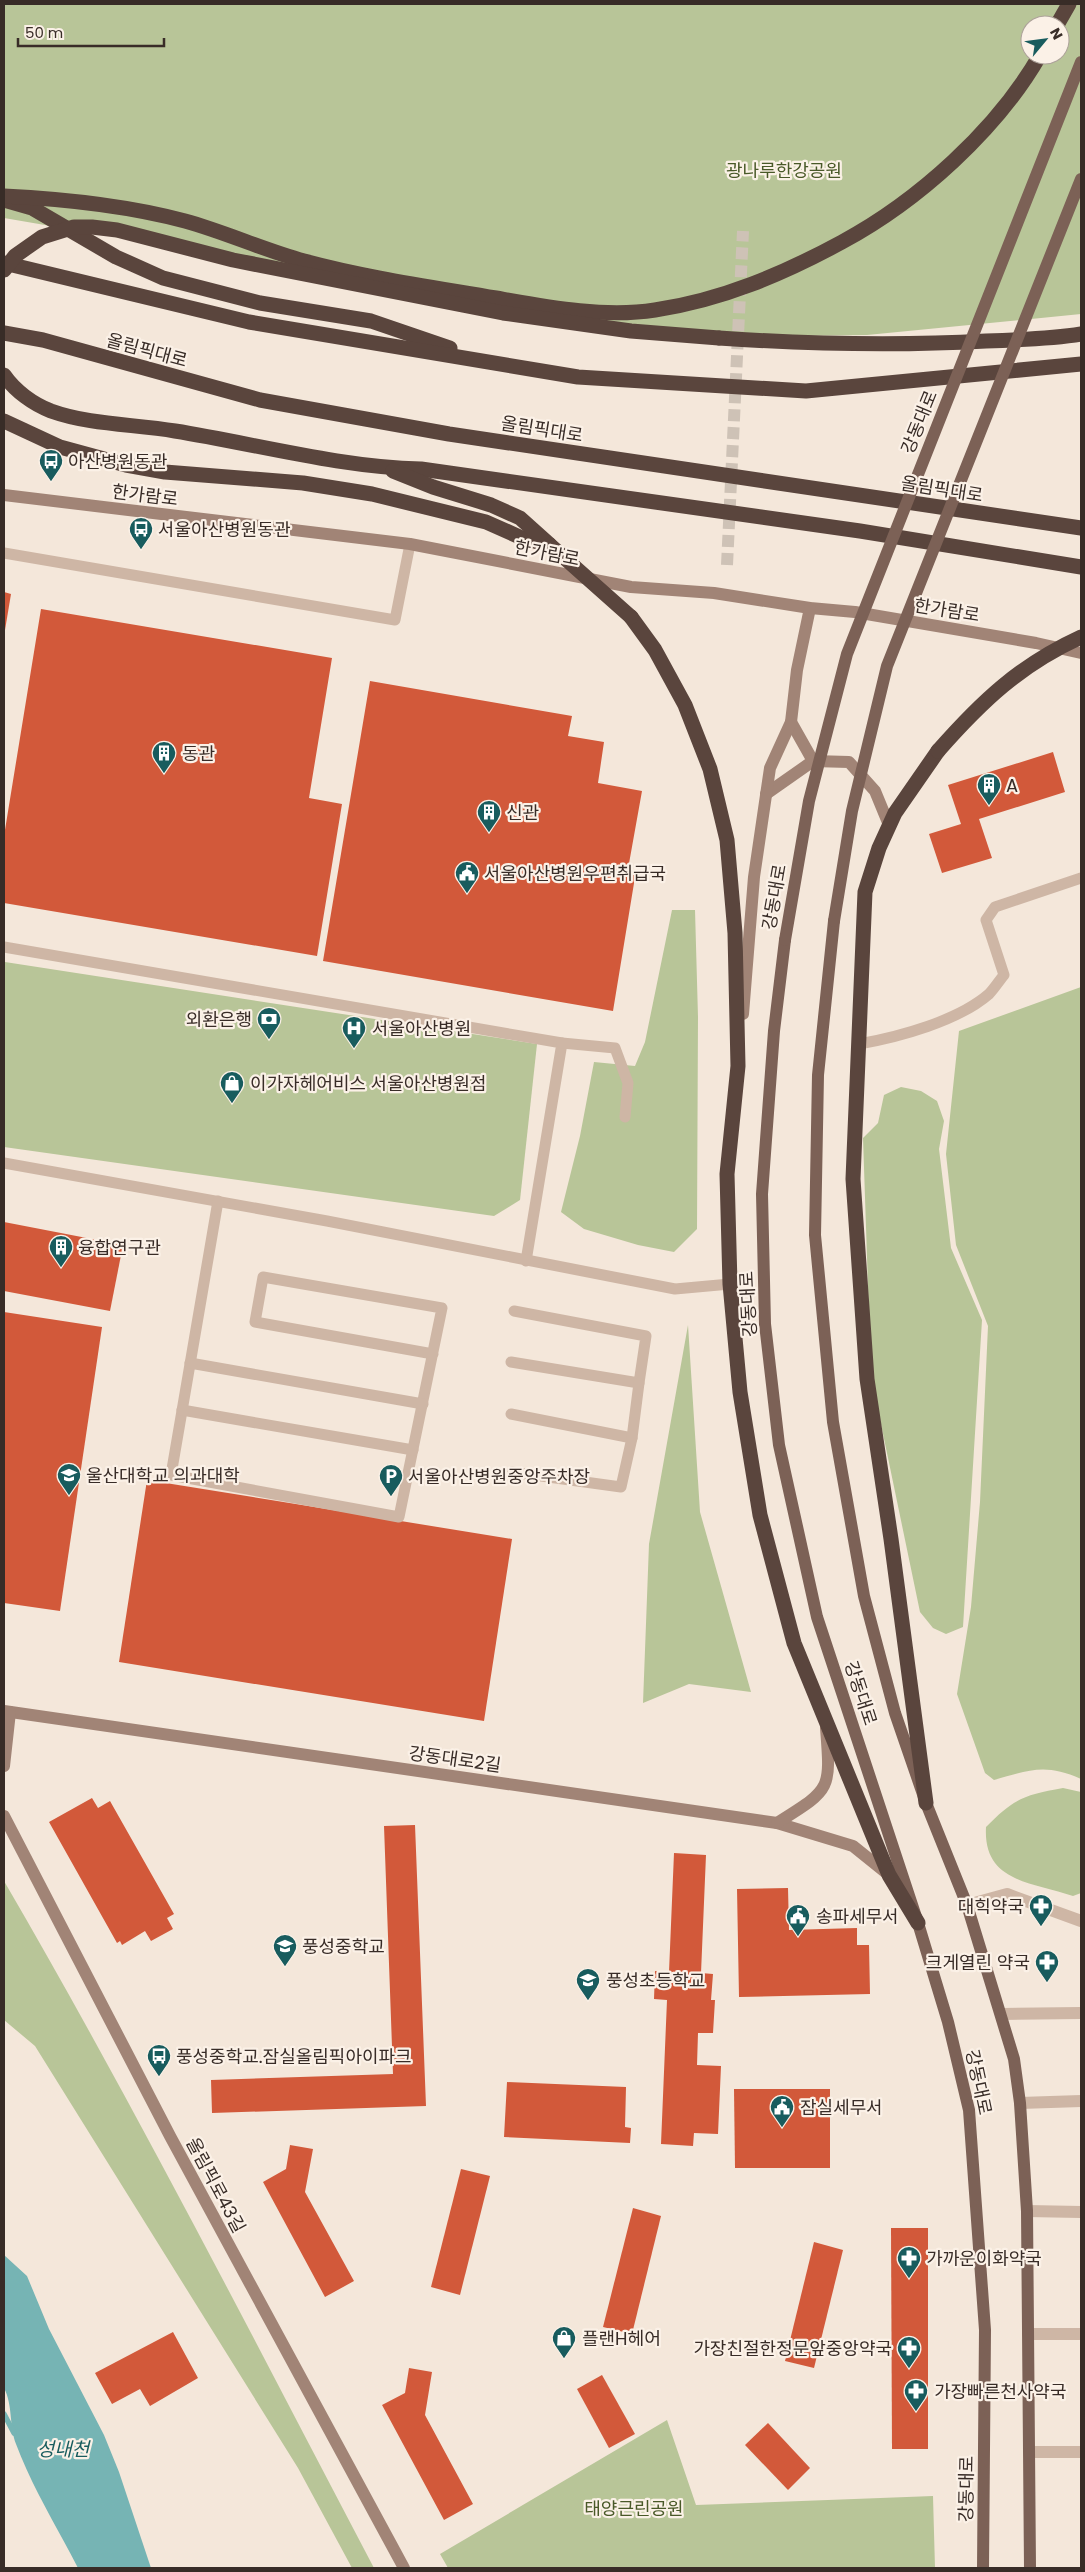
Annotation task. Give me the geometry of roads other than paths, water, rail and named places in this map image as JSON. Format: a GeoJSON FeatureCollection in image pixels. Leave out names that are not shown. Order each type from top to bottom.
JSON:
{"type":"FeatureCollection","features":[{"type":"Feature","properties":{"kind":"highway"},"geometry":{"type":"LineString","coordinates":[[1063,15],[1069,4]]}},
{"type":"Feature","properties":{"kind":"highway"},"geometry":{"type":"LineString","coordinates":[[5,198],[78,200],[120,207],[188,222],[260,248],[314,263],[390,280],[516,301],[603,312],[654,310],[714,298],[784,272],[856,235],[925,186],[998,114],[1033,65]]}},
{"type":"Feature","properties":{"kind":"highway"},"geometry":{"type":"LineString","coordinates":[[5,198],[32,208],[116,257],[163,278],[260,303],[371,321],[492,363]]}},
{"type":"Feature","properties":{"kind":"highway"},"geometry":{"type":"LineString","coordinates":[[4,270],[15,256],[42,237],[74,227],[92,227],[117,230],[233,260],[504,313],[631,331],[819,344],[906,344],[1058,337],[1081,334]]}},
{"type":"Feature","properties":{"kind":"highway"},"geometry":{"type":"LineString","coordinates":[[4,263],[249,322],[578,377],[806,391],[1081,364]]}},
{"type":"Feature","properties":{"kind":"highway"},"geometry":{"type":"LineString","coordinates":[[516,301],[631,331]]}},
{"type":"Feature","properties":{"kind":"highway","name":"올림픽대로"},"geometry":{"type":"LineString","coordinates":[[4,333],[43,340],[260,400],[459,435],[1081,528]]}},
{"type":"Feature","properties":{"kind":"highway"},"geometry":{"type":"LineString","coordinates":[[4,375],[18,391],[34,403],[68,416],[172,430],[384,468],[421,469],[860,531],[1081,567]]}},
{"type":"Feature","properties":{"kind":"highway"},"geometry":{"type":"LineString","coordinates":[[4,421],[60,447],[126,465],[165,472],[303,482],[372,494],[486,522],[522,538],[550,545]]}},
{"type":"Feature","properties":{"kind":"highway"},"geometry":{"type":"LineString","coordinates":[[384,468],[433,487],[491,505],[520,518],[631,617],[659,657],[685,704],[710,769],[719,804],[731,871],[738,1066],[727,1174],[730,1284],[740,1392],[760,1515],[794,1643],[889,1876],[918,1923]]}},
{"type":"Feature","properties":{"kind":"highway"},"geometry":{"type":"LineString","coordinates":[[926,1803],[891,1538],[867,1379],[853,1179],[865,892],[879,848],[889,825],[912,786],[938,751],[964,721],[1021,670],[1054,650],[1081,638]]}},
{"type":"Feature","properties":{"kind":"main road","name":"강동대로"},"geometry":{"type":"LineString","coordinates":[[983,2568],[986,2330],[970,2110],[948,2022],[918,1923],[817,1617],[779,1445],[765,1324],[762,1194],[774,1030],[785,940],[808,801],[847,654],[1081,62]]}},
{"type":"Feature","properties":{"kind":"main road","name":"강동대로"},"geometry":{"type":"LineString","coordinates":[[1030,2568],[1027,2211],[1020,2103],[1014,2059],[1002,2014],[967,1905],[926,1803],[895,1713],[864,1596],[833,1422],[815,1235],[818,1075],[834,921],[852,811],[887,666],[1081,179]]}},
{"type":"Feature","properties":{"kind":"street","name":"한가람로"},"geometry":{"type":"LineString","coordinates":[[4,495],[410,544],[631,587],[714,593],[810,608],[855,612],[1027,641],[1081,653]]}},
{"type":"Feature","properties":{"kind":"street"},"geometry":{"type":"LineString","coordinates":[[738,1066],[754,877],[770,768],[791,722],[797,670],[810,608]]}},
{"type":"Feature","properties":{"kind":"street"},"geometry":{"type":"LineString","coordinates":[[791,722],[813,761]]}},
{"type":"Feature","properties":{"kind":"street"},"geometry":{"type":"LineString","coordinates":[[766,794],[813,761],[850,762],[875,791],[889,825]]}},
{"type":"Feature","properties":{"kind":"street"},"geometry":{"type":"LineString","coordinates":[[4,1766],[7,1712]]}},
{"type":"Feature","properties":{"kind":"street","name":"강동대로2길"},"geometry":{"type":"LineString","coordinates":[[7,1712],[777,1823],[853,1846],[889,1876]]}},
{"type":"Feature","properties":{"kind":"street"},"geometry":{"type":"LineString","coordinates":[[777,1823],[822,1793],[829,1771],[826,1721]]}},
{"type":"Feature","properties":{"kind":"street","name":"올림픽로43길"},"geometry":{"type":"LineString","coordinates":[[4,1816],[170,2136],[404,2568]]}},
{"type":"Feature","properties":{"kind":"street"},"geometry":{"type":"LineString","coordinates":[[967,1905],[1007,1894],[1081,1921]]}},
{"type":"Feature","properties":{"kind":"street"},"geometry":{"type":"LineString","coordinates":[[1002,2014],[1081,2013]]}},
{"type":"Feature","properties":{"kind":"street","name":"강동대로"},"geometry":{"type":"LineString","coordinates":[[1020,2103],[1081,2101]]}},
{"type":"Feature","properties":{"kind":"street"},"geometry":{"type":"LineString","coordinates":[[1027,2211],[1081,2212]]}},
{"type":"Feature","properties":{"kind":"street"},"geometry":{"type":"LineString","coordinates":[[1028,2334],[1081,2334]]}},
{"type":"Feature","properties":{"kind":"street"},"geometry":{"type":"LineString","coordinates":[[1029,2452],[1081,2452]]}},
{"type":"Feature","properties":{"kind":"lane"},"geometry":{"type":"LineString","coordinates":[[4,553],[395,620],[410,544]]}},
{"type":"Feature","properties":{"kind":"lane"},"geometry":{"type":"LineString","coordinates":[[859,1044],[918,1029],[956,1014],[989,994],[1004,975],[986,920],[995,907],[1081,878]]}},
{"type":"Feature","properties":{"kind":"lane"},"geometry":{"type":"LineString","coordinates":[[4,947],[562,1043],[615,1048],[628,1083],[625,1117]]}},
{"type":"Feature","properties":{"kind":"lane"},"geometry":{"type":"LineString","coordinates":[[526,1261],[562,1043]]}},
{"type":"Feature","properties":{"kind":"lane"},"geometry":{"type":"LineString","coordinates":[[4,1163],[218,1201],[675,1289],[730,1284]]}},
{"type":"Feature","properties":{"kind":"lane"},"geometry":{"type":"LineString","coordinates":[[218,1201],[171,1475],[399,1517],[423,1404],[433,1354],[442,1308],[263,1277],[255,1322],[433,1354]]}},
{"type":"Feature","properties":{"kind":"lane"},"geometry":{"type":"LineString","coordinates":[[512,1472],[622,1487],[632,1438],[646,1336],[514,1311]]}},
{"type":"Feature","properties":{"kind":"lane"},"geometry":{"type":"LineString","coordinates":[[511,1362],[639,1383]]}},
{"type":"Feature","properties":{"kind":"lane"},"geometry":{"type":"LineString","coordinates":[[190,1363],[423,1404]]}},
{"type":"Feature","properties":{"kind":"lane"},"geometry":{"type":"LineString","coordinates":[[182,1410],[413,1450]]}},
{"type":"Feature","properties":{"kind":"lane"},"geometry":{"type":"LineString","coordinates":[[512,1414],[632,1438]]}},
{"type":"Feature","properties":{"kind":"water","name":"성내천"},"geometry":{"type":"Polygon","coordinates":[[[4,2255],[27,2276],[49,2329],[104,2435],[119,2472],[151,2568],[78,2568],[29,2476],[12,2430],[9,2401],[4,2388],[4,2255]]]}},
{"type":"Feature","properties":{"kind":"waterway","name":"성내천"},"geometry":{"type":"LineString","coordinates":[[4,2414],[14,2433]]}},
{"type":"Feature","properties":{"kind":"tunnel"},"geometry":{"type":"LineString","coordinates":[[727,565],[743,231]]}},
{"type":"Feature","properties":{"kind":"place","name":"아산병원동관"},"geometry":{"type":"Point","coordinates":[51,482]}},
{"type":"Feature","properties":{"kind":"place","name":"서울아산병원동관"},"geometry":{"type":"Point","coordinates":[141,550]}},
{"type":"Feature","properties":{"kind":"place","name":"동관"},"geometry":{"type":"Point","coordinates":[164,774]}},
{"type":"Feature","properties":{"kind":"place","name":"A"},"geometry":{"type":"Point","coordinates":[989,806]}},
{"type":"Feature","properties":{"kind":"place","name":"신관"},"geometry":{"type":"Point","coordinates":[489,833]}},
{"type":"Feature","properties":{"kind":"place","name":"서울아산병원우편취급국"},"geometry":{"type":"Point","coordinates":[467,894]}},
{"type":"Feature","properties":{"kind":"place","name":"외환은행"},"geometry":{"type":"Point","coordinates":[269,1040]}},
{"type":"Feature","properties":{"kind":"place","name":"서울아산병원"},"geometry":{"type":"Point","coordinates":[354,1049]}},
{"type":"Feature","properties":{"kind":"place","name":"이가자헤어비스 서울아산병원점"},"geometry":{"type":"Point","coordinates":[232,1104]}},
{"type":"Feature","properties":{"kind":"place","name":"융합연구관"},"geometry":{"type":"Point","coordinates":[61,1268]}},
{"type":"Feature","properties":{"kind":"place","name":"울산대학교 의과대학"},"geometry":{"type":"Point","coordinates":[69,1496]}},
{"type":"Feature","properties":{"kind":"place","name":"서울아산병원중앙주차장"},"geometry":{"type":"Point","coordinates":[391,1497]}},
{"type":"Feature","properties":{"kind":"place","name":"대힉약국"},"geometry":{"type":"Point","coordinates":[1041,1927]}},
{"type":"Feature","properties":{"kind":"place","name":"송파세무서"},"geometry":{"type":"Point","coordinates":[798,1937]}},
{"type":"Feature","properties":{"kind":"place","name":"풍성중학교"},"geometry":{"type":"Point","coordinates":[285,1967]}},
{"type":"Feature","properties":{"kind":"place","name":"크게열린 약국"},"geometry":{"type":"Point","coordinates":[1047,1983]}},
{"type":"Feature","properties":{"kind":"place","name":"풍성초등학교"},"geometry":{"type":"Point","coordinates":[588,2001]}},
{"type":"Feature","properties":{"kind":"place","name":"풍성중학교.잠실올림픽아이파크"},"geometry":{"type":"Point","coordinates":[159,2077]}},
{"type":"Feature","properties":{"kind":"place","name":"잠실세무서"},"geometry":{"type":"Point","coordinates":[782,2128]}},
{"type":"Feature","properties":{"kind":"place","name":"가까운이화약국"},"geometry":{"type":"Point","coordinates":[909,2279]}},
{"type":"Feature","properties":{"kind":"place","name":"플랜H헤어"},"geometry":{"type":"Point","coordinates":[564,2359]}},
{"type":"Feature","properties":{"kind":"place","name":"가장친절한정문앞중앙약국"},"geometry":{"type":"Point","coordinates":[909,2369]}},
{"type":"Feature","properties":{"kind":"place","name":"가장빠른천사약국"},"geometry":{"type":"Point","coordinates":[916,2412]}},
{"type":"Feature","properties":{"kind":"park label","name":"광나루한강공원"},"geometry":{"type":"Point","coordinates":[784,170]}},
{"type":"Feature","properties":{"kind":"park label","name":"태양근린공원"},"geometry":{"type":"Point","coordinates":[634,2508]}}]}
